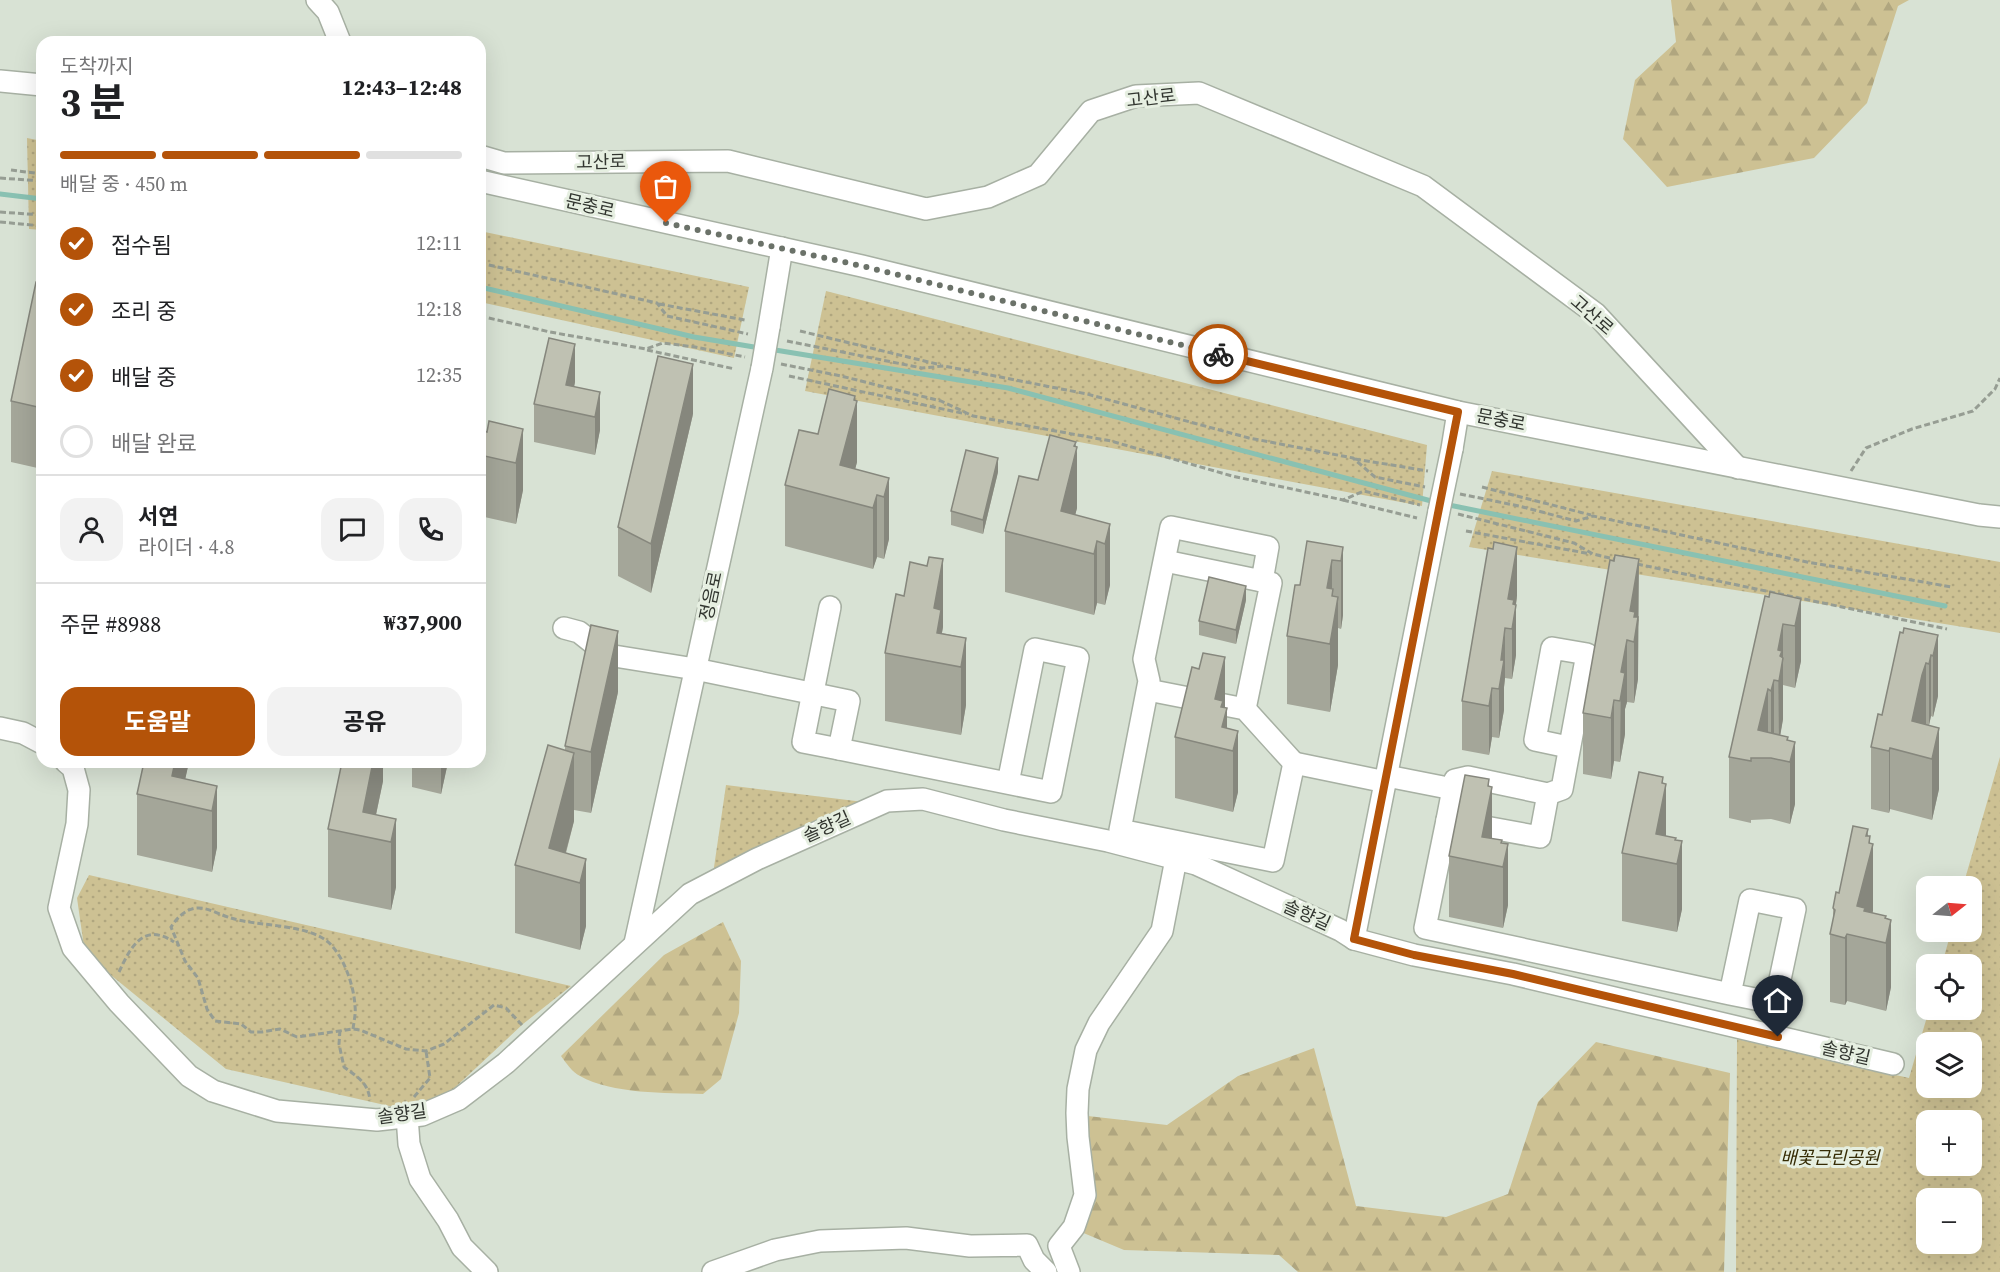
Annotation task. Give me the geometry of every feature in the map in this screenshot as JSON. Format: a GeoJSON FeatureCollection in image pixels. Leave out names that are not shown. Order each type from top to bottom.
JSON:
{"type":"FeatureCollection","features":[{"type":"Feature","properties":{"kind":"street"},"geometry":{"type":"LineString","coordinates":[[317,0],[328,12],[338,36]]}},
{"type":"Feature","properties":{"kind":"street"},"geometry":{"type":"LineString","coordinates":[[0,81],[36,84]]}},
{"type":"Feature","properties":{"kind":"street","name":"고산로"},"geometry":{"type":"LineString","coordinates":[[486,158],[504,163],[728,161],[926,209],[988,197],[1038,175],[1091,111],[1136,96],[1199,93],[1423,186],[1596,314],[1738,468]]}},
{"type":"Feature","properties":{"kind":"street","name":"문충로"},"geometry":{"type":"LineString","coordinates":[[486,182],[782,249],[1458,412],[1979,515],[2000,517]]}},
{"type":"Feature","properties":{"kind":"street","name":"정음로"},"geometry":{"type":"LineString","coordinates":[[634,943],[762,363],[782,249]]}},
{"type":"Feature","properties":{"kind":"street"},"geometry":{"type":"LineString","coordinates":[[1354,939],[1436,513],[1452,449],[1458,412]]}},
{"type":"Feature","properties":{"kind":"street"},"geometry":{"type":"LineString","coordinates":[[1262,581],[1269,547],[1171,528],[1144,659],[1149,681],[1148,690],[1120,830],[1273,861],[1294,763]]}},
{"type":"Feature","properties":{"kind":"street"},"geometry":{"type":"LineString","coordinates":[[1165,561],[1271,583],[1245,710]]}},
{"type":"Feature","properties":{"kind":"street"},"geometry":{"type":"LineString","coordinates":[[830,607],[803,742],[839,750],[1051,792],[1078,658],[1035,649],[1008,783]]}},
{"type":"Feature","properties":{"kind":"street"},"geometry":{"type":"LineString","coordinates":[[564,628],[579,632],[608,655],[695,669],[849,701],[839,750]]}},
{"type":"Feature","properties":{"kind":"street"},"geometry":{"type":"LineString","coordinates":[[1148,690],[1245,710],[1294,763],[1453,789]]}},
{"type":"Feature","properties":{"kind":"street"},"geometry":{"type":"LineString","coordinates":[[0,728],[22,733],[36,740]]}},
{"type":"Feature","properties":{"kind":"street"},"geometry":{"type":"LineString","coordinates":[[1569,747],[1562,789],[1548,794],[1468,777],[1455,780],[1425,928],[1730,994],[1775,1003],[1795,909],[1750,900],[1730,994]]}},
{"type":"Feature","properties":{"kind":"street","name":"솔향길"},"geometry":{"type":"LineString","coordinates":[[73,768],[79,790],[77,824],[59,908],[74,948],[119,1003],[189,1076],[213,1091],[277,1110],[377,1120],[422,1114],[459,1099],[506,1063],[690,894],[767,854],[887,801],[923,799],[1004,820],[1108,841],[1196,864],[1340,930],[1354,939],[1414,955],[1513,974],[1893,1064]]}},
{"type":"Feature","properties":{"kind":"street"},"geometry":{"type":"LineString","coordinates":[[1447,820],[1540,837],[1548,794]]}},
{"type":"Feature","properties":{"kind":"street"},"geometry":{"type":"LineString","coordinates":[[1063,1269],[1059,1246],[1074,1227],[1085,1195],[1080,1164],[1077,1113],[1078,1089],[1086,1050],[1099,1023],[1162,931],[1176,859]]}},
{"type":"Feature","properties":{"kind":"street"},"geometry":{"type":"LineString","coordinates":[[407,1116],[409,1144],[420,1179],[448,1220],[462,1247],[487,1272]]}},
{"type":"Feature","properties":{"kind":"street"},"geometry":{"type":"LineString","coordinates":[[713,1272],[775,1250],[820,1241],[906,1238],[970,1246],[1027,1245],[1034,1260],[1046,1272]]}},
{"type":"Feature","properties":{"kind":"path"},"geometry":{"type":"LineString","coordinates":[[10,170],[36,173]]}},
{"type":"Feature","properties":{"kind":"path"},"geometry":{"type":"LineString","coordinates":[[0,178],[36,181]]}},
{"type":"Feature","properties":{"kind":"path"},"geometry":{"type":"LineString","coordinates":[[0,212],[36,215]]}},
{"type":"Feature","properties":{"kind":"path"},"geometry":{"type":"LineString","coordinates":[[0,222],[36,225]]}},
{"type":"Feature","properties":{"kind":"path"},"geometry":{"type":"LineString","coordinates":[[486,264],[657,303],[746,320]]}},
{"type":"Feature","properties":{"kind":"path"},"geometry":{"type":"LineString","coordinates":[[657,303],[667,316],[768,334],[922,368],[944,366]]}},
{"type":"Feature","properties":{"kind":"path"},"geometry":{"type":"LineString","coordinates":[[486,317],[735,369]]}},
{"type":"Feature","properties":{"kind":"path"},"geometry":{"type":"LineString","coordinates":[[800,331],[944,366],[1087,394],[1249,438],[1430,471]]}},
{"type":"Feature","properties":{"kind":"path"},"geometry":{"type":"LineString","coordinates":[[645,349],[663,343],[696,347],[762,363],[841,376],[941,401],[973,416]]}},
{"type":"Feature","properties":{"kind":"path"},"geometry":{"type":"LineString","coordinates":[[789,376],[973,416],[1112,441],[1232,476],[1342,500],[1436,513],[1574,543],[1593,554]]}},
{"type":"Feature","properties":{"kind":"path"},"geometry":{"type":"LineString","coordinates":[[1840,487],[1866,448],[1912,429],[1973,411],[1995,388],[2000,378]]}},
{"type":"Feature","properties":{"kind":"path"},"geometry":{"type":"LineString","coordinates":[[1353,458],[1375,477],[1430,488]]}},
{"type":"Feature","properties":{"kind":"path"},"geometry":{"type":"LineString","coordinates":[[1482,487],[1593,516],[1807,562],[1952,587]]}},
{"type":"Feature","properties":{"kind":"path"},"geometry":{"type":"LineString","coordinates":[[1342,500],[1364,491],[1436,513]]}},
{"type":"Feature","properties":{"kind":"path"},"geometry":{"type":"LineString","coordinates":[[1453,493],[1519,506],[1576,521],[1593,516]]}},
{"type":"Feature","properties":{"kind":"path"},"geometry":{"type":"LineString","coordinates":[[1466,531],[1620,560]]}},
{"type":"Feature","properties":{"kind":"path"},"geometry":{"type":"LineString","coordinates":[[1629,562],[1947,629]]}},
{"type":"Feature","properties":{"kind":"path"},"geometry":{"type":"LineString","coordinates":[[353,1029],[356,1008],[352,988],[332,945],[319,937],[306,932],[232,919],[212,910],[196,908],[178,916],[171,927],[185,961],[198,978],[207,1009],[215,1021],[241,1024],[251,1032],[280,1029],[297,1037],[353,1029],[406,1049],[426,1051],[444,1044],[494,1005],[506,1008],[533,1037]]}},
{"type":"Feature","properties":{"kind":"path"},"geometry":{"type":"LineString","coordinates":[[119,972],[135,942],[151,933],[165,935],[176,943]]}},
{"type":"Feature","properties":{"kind":"path"},"geometry":{"type":"LineString","coordinates":[[340,1030],[339,1044],[344,1067],[361,1080],[369,1090],[371,1109]]}},
{"type":"Feature","properties":{"kind":"path"},"geometry":{"type":"LineString","coordinates":[[407,1116],[413,1098],[430,1078],[426,1051]]}},
{"type":"Feature","properties":{"kind":"green space"},"geometry":{"type":"Polygon","coordinates":[[[1671,0],[1909,0],[1898,6],[1867,103],[1814,158],[1667,187],[1623,139],[1635,80],[1676,42],[1671,0]]]}},
{"type":"Feature","properties":{"kind":"green space"},"geometry":{"type":"Polygon","coordinates":[[[27,138],[36,140],[36,230],[29,229],[27,138]]]}},
{"type":"Feature","properties":{"kind":"green space"},"geometry":{"type":"Polygon","coordinates":[[[486,232],[749,287],[734,358],[486,303],[486,232]]]}},
{"type":"Feature","properties":{"kind":"green space"},"geometry":{"type":"Polygon","coordinates":[[[826,291],[1427,445],[1422,506],[805,391],[826,291]]]}},
{"type":"Feature","properties":{"kind":"green space"},"geometry":{"type":"Polygon","coordinates":[[[1492,471],[2000,562],[2000,633],[1469,547],[1492,471]]]}},
{"type":"Feature","properties":{"kind":"green space","name":"배꽃근린공원"},"geometry":{"type":"Polygon","coordinates":[[[2000,757],[2000,1272],[1736,1272],[1737,1039],[1909,1078],[1916,1054],[1916,1098],[1982,1098],[1982,1032],[1923,1032],[1926,1020],[1982,1020],[1982,954],[1945,954],[1948,942],[1982,942],[1982,876],[1966,876],[2000,757]]]}},
{"type":"Feature","properties":{"kind":"green space"},"geometry":{"type":"Polygon","coordinates":[[[726,785],[872,803],[795,830],[713,874],[726,785]]]}},
{"type":"Feature","properties":{"kind":"green space"},"geometry":{"type":"Polygon","coordinates":[[[89,875],[571,986],[523,1024],[447,1095],[398,1108],[226,1069],[85,954],[77,898],[89,875]]]}},
{"type":"Feature","properties":{"kind":"green space"},"geometry":{"type":"Polygon","coordinates":[[[723,922],[741,961],[739,1013],[721,1079],[703,1094],[656,1093],[608,1086],[577,1075],[561,1056],[664,955],[723,922]]]}},
{"type":"Feature","properties":{"kind":"green space"},"geometry":{"type":"Polygon","coordinates":[[[1596,1042],[1730,1073],[1724,1272],[1298,1272],[1279,1255],[1124,1250],[1074,1229],[1079,1115],[1167,1125],[1238,1076],[1314,1048],[1356,1206],[1446,1217],[1508,1194],[1538,1102],[1596,1042]]]}},
{"type":"Feature","properties":{"kind":"building"},"geometry":{"type":"Polygon","coordinates":[[[36,282],[36,407],[11,401],[36,282]]]}},
{"type":"Feature","properties":{"kind":"building"},"geometry":{"type":"Polygon","coordinates":[[[549,338],[575,344],[566,385],[600,392],[595,417],[534,404],[549,338]]]}},
{"type":"Feature","properties":{"kind":"building"},"geometry":{"type":"Polygon","coordinates":[[[658,356],[693,364],[651,544],[618,527],[658,356]]]}},
{"type":"Feature","properties":{"kind":"building"},"geometry":{"type":"Polygon","coordinates":[[[829,389],[855,396],[854,400],[857,401],[840,465],[889,478],[884,497],[877,495],[873,508],[785,485],[799,430],[818,434],[829,389]]]}},
{"type":"Feature","properties":{"kind":"building"},"geometry":{"type":"Polygon","coordinates":[[[489,421],[523,429],[516,463],[486,456],[489,421]]]}},
{"type":"Feature","properties":{"kind":"building"},"geometry":{"type":"Polygon","coordinates":[[[1050,435],[1076,442],[1074,446],[1077,447],[1061,511],[1110,524],[1105,544],[1097,541],[1094,554],[1005,531],[1019,476],[1038,480],[1050,435]]]}},
{"type":"Feature","properties":{"kind":"building"},"geometry":{"type":"Polygon","coordinates":[[[966,450],[998,458],[983,520],[951,511],[966,450]]]}},
{"type":"Feature","properties":{"kind":"building"},"geometry":{"type":"Polygon","coordinates":[[[1307,541],[1343,547],[1341,561],[1332,560],[1327,588],[1333,589],[1332,596],[1338,597],[1330,644],[1287,636],[1295,585],[1300,585],[1307,541]]]}},
{"type":"Feature","properties":{"kind":"building"},"geometry":{"type":"Polygon","coordinates":[[[1494,542],[1517,547],[1508,599],[1514,600],[1513,604],[1516,605],[1512,629],[1505,628],[1501,660],[1504,660],[1499,689],[1492,688],[1489,706],[1462,701],[1488,548],[1493,549],[1494,542]]]}},
{"type":"Feature","properties":{"kind":"building"},"geometry":{"type":"Polygon","coordinates":[[[1615,555],[1639,559],[1630,611],[1635,612],[1634,617],[1638,617],[1634,642],[1627,640],[1621,672],[1625,673],[1620,701],[1614,700],[1611,718],[1583,713],[1610,560],[1614,561],[1615,555]]]}},
{"type":"Feature","properties":{"kind":"building"},"geometry":{"type":"Polygon","coordinates":[[[929,557],[943,559],[934,608],[941,610],[937,633],[966,638],[961,667],[885,653],[896,594],[904,596],[910,562],[927,566],[929,557]]]}},
{"type":"Feature","properties":{"kind":"building"},"geometry":{"type":"Polygon","coordinates":[[[1209,577],[1246,586],[1236,630],[1199,621],[1209,577]]]}},
{"type":"Feature","properties":{"kind":"building"},"geometry":{"type":"Polygon","coordinates":[[[1770,592],[1801,599],[1795,626],[1783,624],[1778,650],[1782,651],[1780,656],[1783,658],[1779,681],[1774,680],[1771,691],[1768,689],[1758,730],[1788,737],[1787,740],[1795,742],[1790,762],[1771,758],[1751,758],[1751,761],[1729,757],[1765,596],[1769,597],[1770,592]]]}},
{"type":"Feature","properties":{"kind":"building"},"geometry":{"type":"Polygon","coordinates":[[[591,625],[618,631],[591,752],[565,746],[591,625]]]}},
{"type":"Feature","properties":{"kind":"building"},"geometry":{"type":"Polygon","coordinates":[[[1904,628],[1938,635],[1933,656],[1931,655],[1929,664],[1926,663],[1922,675],[1912,721],[1939,728],[1932,759],[1890,748],[1889,751],[1871,747],[1878,714],[1882,715],[1900,632],[1903,633],[1904,628]]]}},
{"type":"Feature","properties":{"kind":"building"},"geometry":{"type":"Polygon","coordinates":[[[1203,653],[1225,657],[1215,699],[1223,701],[1221,707],[1227,708],[1222,727],[1238,731],[1233,751],[1175,737],[1192,667],[1199,669],[1203,653]]]}},
{"type":"Feature","properties":{"kind":"building"},"geometry":{"type":"Polygon","coordinates":[[[548,745],[574,753],[549,848],[586,859],[580,883],[515,865],[548,745]]]}},
{"type":"Feature","properties":{"kind":"building"},"geometry":{"type":"Polygon","coordinates":[[[143,768],[174,768],[172,776],[217,786],[212,811],[137,794],[143,768]]]}},
{"type":"Feature","properties":{"kind":"building"},"geometry":{"type":"Polygon","coordinates":[[[341,768],[372,768],[363,812],[396,819],[391,842],[328,829],[341,768]]]}},
{"type":"Feature","properties":{"kind":"building"},"geometry":{"type":"Polygon","coordinates":[[[1639,772],[1663,777],[1662,783],[1666,784],[1656,834],[1682,841],[1677,864],[1622,853],[1639,772]]]}},
{"type":"Feature","properties":{"kind":"building"},"geometry":{"type":"Polygon","coordinates":[[[1465,775],[1489,779],[1488,786],[1492,787],[1482,837],[1502,840],[1501,843],[1508,844],[1503,867],[1449,856],[1465,775]]]}},
{"type":"Feature","properties":{"kind":"building"},"geometry":{"type":"Polygon","coordinates":[[[1853,826],[1868,829],[1866,836],[1870,836],[1869,843],[1873,844],[1857,906],[1865,908],[1864,911],[1886,916],[1885,918],[1891,920],[1886,943],[1847,934],[1845,938],[1830,934],[1836,892],[1839,893],[1853,826]]]}},
{"type":"Feature","properties":{"kind":"waterway"},"geometry":{"type":"LineString","coordinates":[[0,194],[36,198]]}},
{"type":"Feature","properties":{"kind":"waterway"},"geometry":{"type":"LineString","coordinates":[[486,288],[694,337],[760,348]]}},
{"type":"Feature","properties":{"kind":"waterway"},"geometry":{"type":"LineString","coordinates":[[769,349],[1008,388],[1435,502]]}},
{"type":"Feature","properties":{"kind":"waterway"},"geometry":{"type":"LineString","coordinates":[[1444,504],[1945,606]]}},
{"type":"Feature","properties":{"kind":"way so far"},"geometry":{"type":"LineString","coordinates":[[666,223],[862,266],[1218,354]]}},
{"type":"Feature","properties":{"kind":"route"},"geometry":{"type":"LineString","coordinates":[[1218,354],[1458,412],[1354,939],[1414,955],[1513,974],[1778,1037]]}}]}
